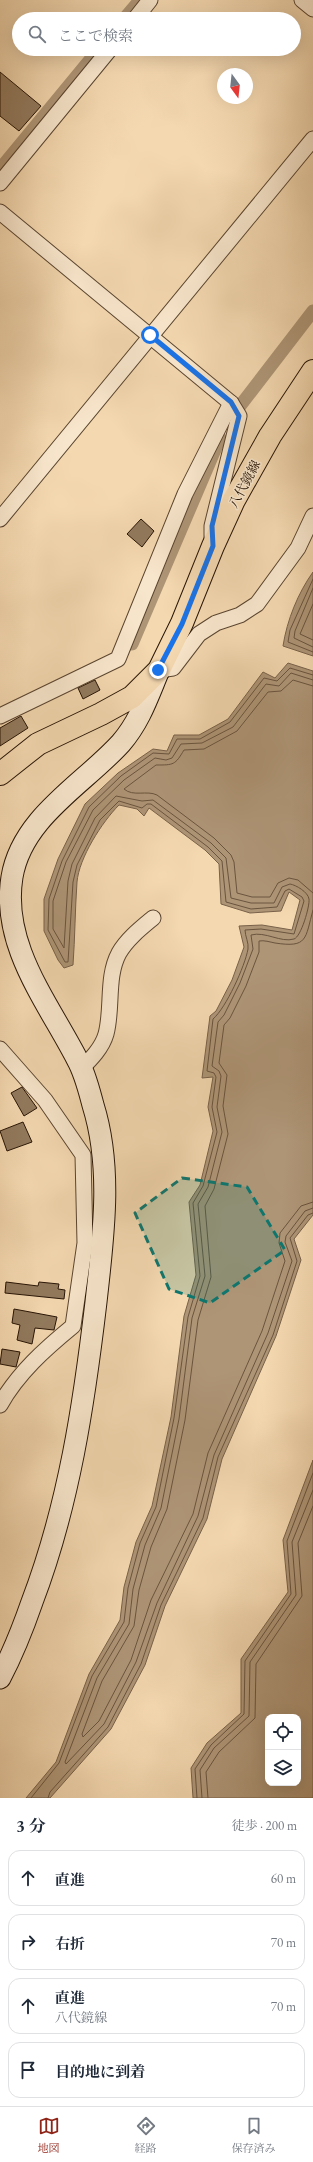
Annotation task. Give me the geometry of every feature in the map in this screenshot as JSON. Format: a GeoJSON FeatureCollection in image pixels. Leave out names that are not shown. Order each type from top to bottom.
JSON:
{"type":"FeatureCollection","features":[{"type":"Feature","properties":{"kind":"main road","name":"八代鏡線"},"geometry":{"type":"LineString","coordinates":[[0,774],[38,744],[101,714],[132,697],[158,670],[182,624],[213,546],[234,500],[270,436],[313,371]]}},
{"type":"Feature","properties":{"kind":"street"},"geometry":{"type":"LineString","coordinates":[[141,12],[150,0]]}},
{"type":"Feature","properties":{"kind":"street"},"geometry":{"type":"LineString","coordinates":[[302,0],[313,9]]}},
{"type":"Feature","properties":{"kind":"street"},"geometry":{"type":"LineString","coordinates":[[0,183],[104,56]]}},
{"type":"Feature","properties":{"kind":"street"},"geometry":{"type":"LineString","coordinates":[[0,519],[150,335],[313,139]]}},
{"type":"Feature","properties":{"kind":"street"},"geometry":{"type":"LineString","coordinates":[[0,212],[231,402],[239,416],[212,526],[213,546]]}},
{"type":"Feature","properties":{"kind":"street"},"geometry":{"type":"LineString","coordinates":[[0,716],[118,659],[186,494],[231,402]]}},
{"type":"Feature","properties":{"kind":"street"},"geometry":{"type":"LineString","coordinates":[[0,1678],[19,1639],[47,1564],[62,1511],[80,1424],[91,1346],[104,1226],[102,1150],[95,1110],[82,1069],[22,957],[15,936],[9,906],[12,874],[23,846],[44,816],[121,743],[140,719],[158,670],[173,668],[199,634],[216,623],[240,615],[257,604],[298,548],[313,516]]}},
{"type":"Feature","properties":{"kind":"street"},"geometry":{"type":"LineString","coordinates":[[82,1069],[98,1050],[106,1035],[113,971],[119,953],[135,933],[153,918]]}},
{"type":"Feature","properties":{"kind":"street"},"geometry":{"type":"LineString","coordinates":[[0,1049],[45,1100],[83,1155],[104,1226]]}},
{"type":"Feature","properties":{"kind":"street"},"geometry":{"type":"LineString","coordinates":[[0,1405],[10,1388],[41,1352],[73,1326],[85,1243],[83,1155]]}},
{"type":"Feature","properties":{"kind":"highlighted area"},"geometry":{"type":"Polygon","coordinates":[[[182,1178],[247,1187],[285,1250],[210,1303],[169,1289],[135,1213],[182,1178]]]}},
{"type":"Feature","properties":{"kind":"water"},"geometry":{"type":"Polygon","coordinates":[[[313,572],[313,656],[283,646],[287,626],[294,607],[313,572]]]}},
{"type":"Feature","properties":{"kind":"water"},"geometry":{"type":"Polygon","coordinates":[[[288,663],[313,671],[313,1215],[294,1239],[301,1260],[276,1336],[222,1459],[207,1519],[165,1606],[145,1665],[111,1729],[50,1798],[26,1798],[56,1762],[89,1674],[120,1620],[124,1587],[136,1542],[152,1506],[171,1417],[184,1316],[196,1275],[189,1202],[200,1185],[213,1131],[208,1107],[213,1077],[202,1078],[210,1016],[216,1011],[232,980],[244,947],[239,926],[262,925],[292,930],[300,900],[289,892],[281,911],[250,913],[221,904],[219,864],[205,850],[149,808],[144,816],[137,809],[119,805],[112,812],[92,841],[79,872],[76,892],[73,965],[64,968],[58,960],[44,931],[44,899],[58,859],[85,804],[118,773],[153,749],[167,751],[174,735],[199,735],[228,719],[263,672],[275,678],[288,663]]]}},
{"type":"Feature","properties":{"kind":"water"},"geometry":{"type":"Polygon","coordinates":[[[313,1460],[313,1798],[193,1798],[191,1768],[207,1743],[241,1713],[241,1659],[288,1592],[283,1540],[313,1460]]]}},
{"type":"Feature","properties":{"kind":"building"},"geometry":{"type":"Polygon","coordinates":[[[0,72],[41,106],[19,131],[0,116],[0,72]]]}},
{"type":"Feature","properties":{"kind":"building"},"geometry":{"type":"Polygon","coordinates":[[[141,519],[154,531],[142,547],[127,534],[141,519]]]}},
{"type":"Feature","properties":{"kind":"building"},"geometry":{"type":"Polygon","coordinates":[[[95,680],[100,690],[83,699],[78,688],[95,680]]]}},
{"type":"Feature","properties":{"kind":"building"},"geometry":{"type":"Polygon","coordinates":[[[21,716],[28,728],[0,746],[0,728],[21,716]]]}},
{"type":"Feature","properties":{"kind":"building"},"geometry":{"type":"Polygon","coordinates":[[[22,1087],[37,1108],[24,1116],[11,1093],[22,1087]]]}},
{"type":"Feature","properties":{"kind":"building"},"geometry":{"type":"Polygon","coordinates":[[[23,1122],[32,1142],[7,1151],[0,1131],[23,1122]]]}},
{"type":"Feature","properties":{"kind":"building"},"geometry":{"type":"Polygon","coordinates":[[[6,1282],[38,1286],[39,1282],[59,1284],[58,1289],[65,1290],[64,1299],[5,1293],[6,1282]]]}},
{"type":"Feature","properties":{"kind":"building"},"geometry":{"type":"Polygon","coordinates":[[[14,1309],[57,1317],[54,1330],[35,1328],[32,1344],[17,1340],[20,1325],[12,1323],[14,1309]]]}},
{"type":"Feature","properties":{"kind":"building"},"geometry":{"type":"Polygon","coordinates":[[[2,1349],[20,1352],[16,1367],[0,1364],[2,1349]]]}},
{"type":"Feature","properties":{"kind":"waterway"},"geometry":{"type":"LineString","coordinates":[[130,12],[140,0]]}},
{"type":"Feature","properties":{"kind":"waterway"},"geometry":{"type":"LineString","coordinates":[[0,169],[93,56]]}},
{"type":"Feature","properties":{"kind":"waterway"},"geometry":{"type":"LineString","coordinates":[[240,406],[313,311]]}},
{"type":"Feature","properties":{"kind":"waterway"},"geometry":{"type":"LineString","coordinates":[[132,644],[220,438]]}},
{"type":"Feature","properties":{"kind":"route"},"geometry":{"type":"LineString","coordinates":[[150,335],[231,402],[239,416],[212,526],[213,546],[182,624],[158,670]]}}]}
